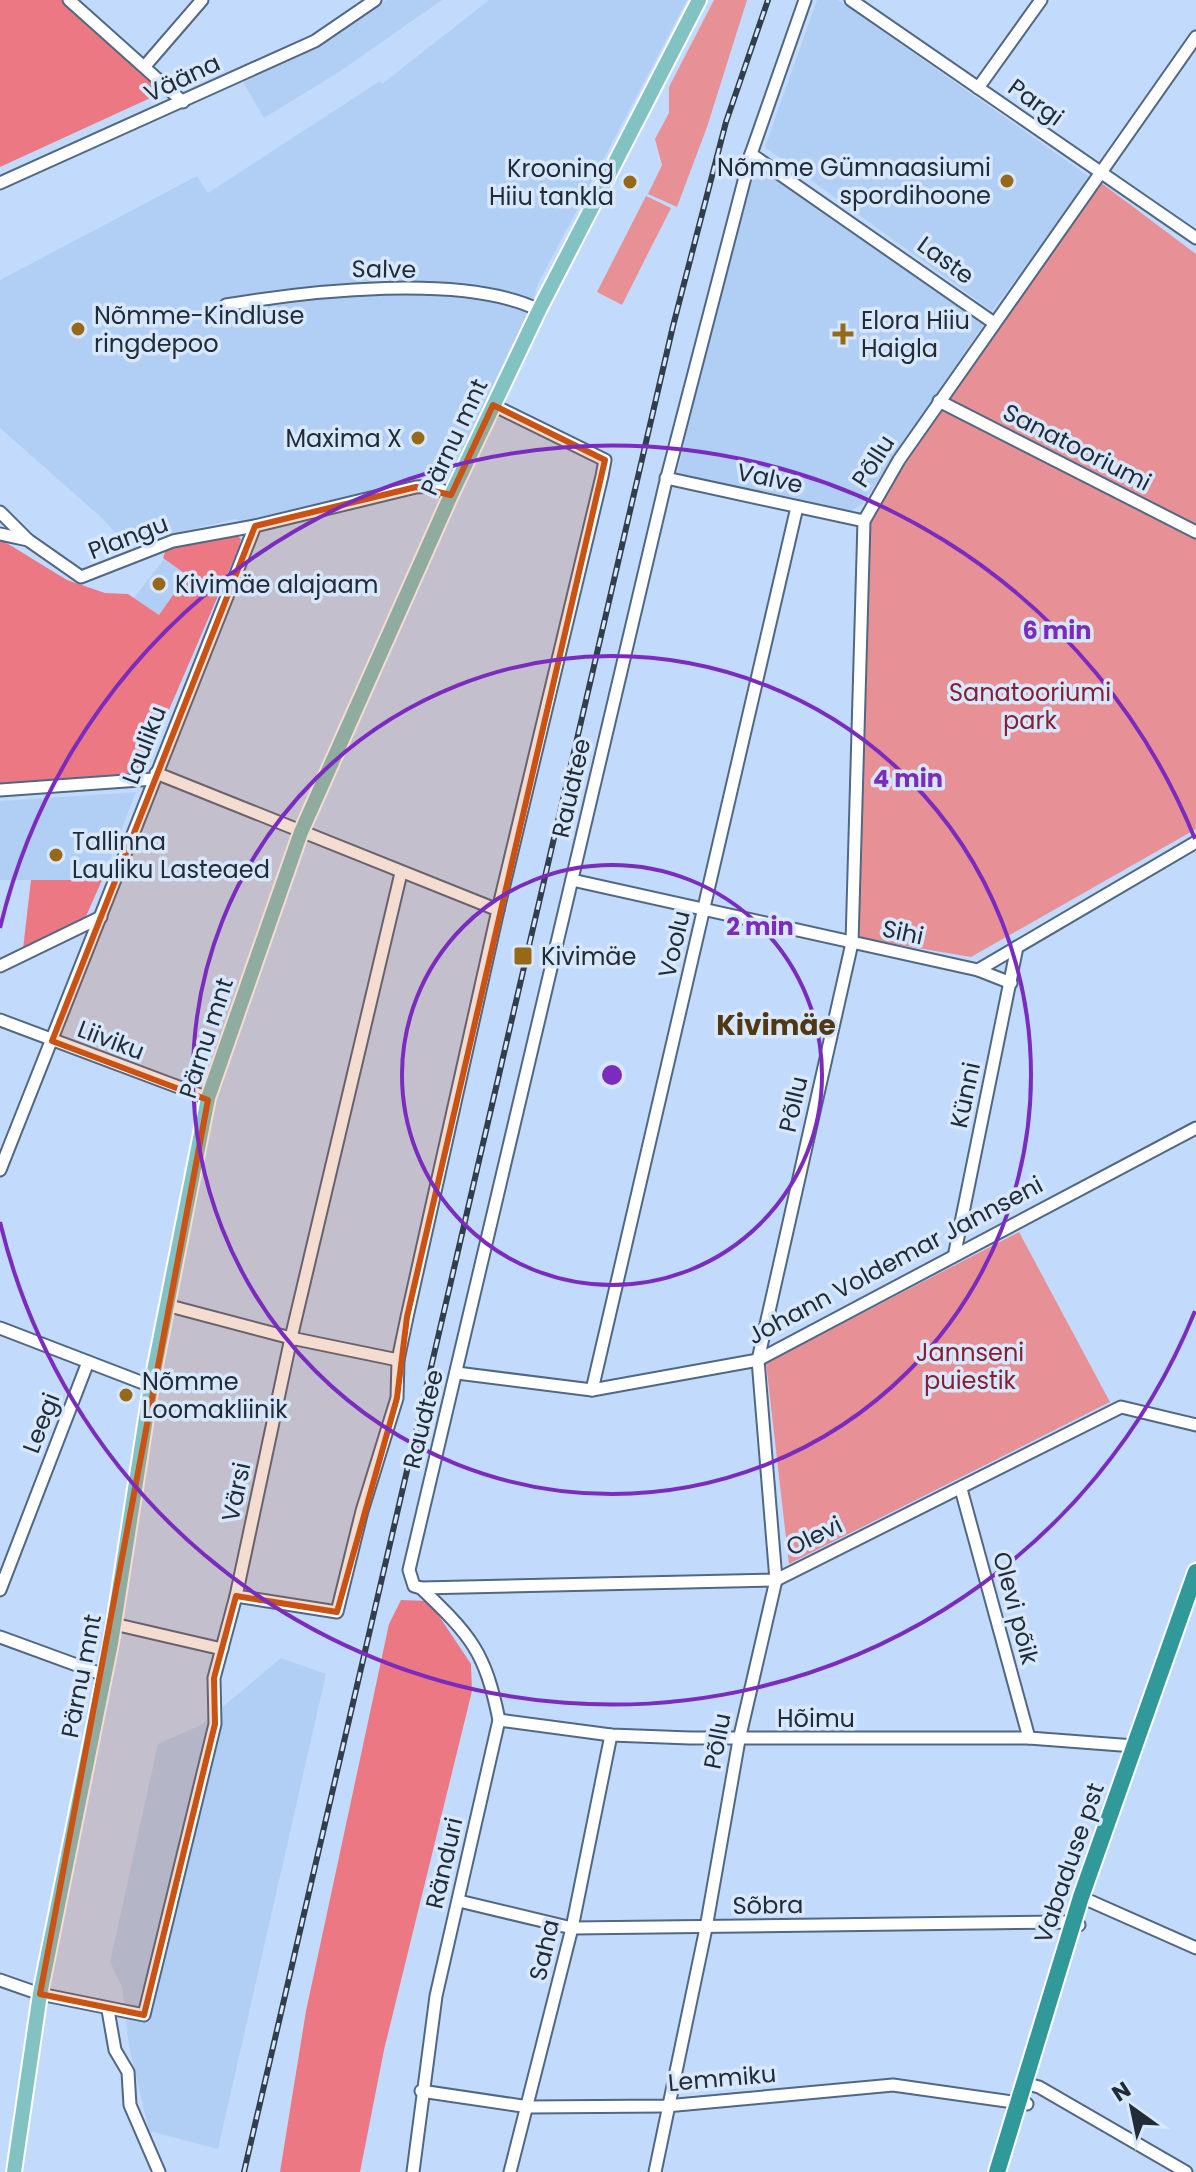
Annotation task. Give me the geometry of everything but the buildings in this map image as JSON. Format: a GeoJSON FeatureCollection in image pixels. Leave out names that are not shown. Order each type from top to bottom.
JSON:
{"type":"FeatureCollection","features":[{"type":"Feature","properties":{"kind":"highway","name":"Vabaduse pst"},"geometry":{"type":"LineString","coordinates":[[1006,2172],[1028,2084],[1076,1924],[1192,1603],[1196,1572]]}},
{"type":"Feature","properties":{"kind":"highway","name":"Vabaduse pst"},"geometry":{"type":"LineString","coordinates":[[1085,1898],[1134,1746],[1192,1603]]}},
{"type":"Feature","properties":{"kind":"highway","name":"Vabaduse pst"},"geometry":{"type":"LineString","coordinates":[[997,2172],[1023,2103]]}},
{"type":"Feature","properties":{"kind":"main road","name":"Pärnu mnt"},"geometry":{"type":"LineString","coordinates":[[14,2172],[40,1994],[114,1624],[151,1386],[208,1098],[301,832],[451,495],[539,310],[699,0]]}},
{"type":"Feature","properties":{"kind":"street"},"geometry":{"type":"LineString","coordinates":[[69,0],[183,102]]}},
{"type":"Feature","properties":{"kind":"street"},"geometry":{"type":"LineString","coordinates":[[145,66],[202,0]]}},
{"type":"Feature","properties":{"kind":"street","name":"Vääna"},"geometry":{"type":"LineString","coordinates":[[0,183],[315,41],[375,0]]}},
{"type":"Feature","properties":{"kind":"street","name":"Raudtee"},"geometry":{"type":"LineString","coordinates":[[421,1588],[414,1586],[409,1570],[666,478],[751,154],[805,0]]}},
{"type":"Feature","properties":{"kind":"street","name":"Pargi"},"geometry":{"type":"LineString","coordinates":[[852,0],[1099,174],[1196,238]]}},
{"type":"Feature","properties":{"kind":"street"},"geometry":{"type":"LineString","coordinates":[[978,88],[1041,0]]}},
{"type":"Feature","properties":{"kind":"street","name":"Põllu"},"geometry":{"type":"LineString","coordinates":[[655,2172],[666,2106],[706,1928],[739,1740],[776,1580],[758,1360],[852,943],[864,521],[872,501],[939,401],[1196,37]]}},
{"type":"Feature","properties":{"kind":"street","name":"Laste"},"geometry":{"type":"LineString","coordinates":[[751,154],[994,323]]}},
{"type":"Feature","properties":{"kind":"street","name":"Salve"},"geometry":{"type":"LineString","coordinates":[[226,305],[297,293],[405,290],[500,294],[539,310]]}},
{"type":"Feature","properties":{"kind":"street","name":"Sanatooriumi"},"geometry":{"type":"LineString","coordinates":[[939,401],[1196,532]]}},
{"type":"Feature","properties":{"kind":"street","name":"Raudtee"},"geometry":{"type":"LineString","coordinates":[[236,1596],[337,1612],[362,1511],[397,1398],[398,1360],[498,910],[605,460],[493,405]]}},
{"type":"Feature","properties":{"kind":"street","name":"Valve"},"geometry":{"type":"LineString","coordinates":[[666,478],[864,521]]}},
{"type":"Feature","properties":{"kind":"street"},"geometry":{"type":"LineString","coordinates":[[255,526],[416,487],[433,486],[451,495]]}},
{"type":"Feature","properties":{"kind":"street","name":"Voolu"},"geometry":{"type":"LineString","coordinates":[[592,1390],[797,507]]}},
{"type":"Feature","properties":{"kind":"street","name":"Plangu"},"geometry":{"type":"LineString","coordinates":[[0,512],[28,540],[81,577],[173,541],[255,526]]}},
{"type":"Feature","properties":{"kind":"street","name":"Lauliku"},"geometry":{"type":"LineString","coordinates":[[0,1170],[255,526]]}},
{"type":"Feature","properties":{"kind":"street","name":"Plangu"},"geometry":{"type":"LineString","coordinates":[[0,534],[28,540]]}},
{"type":"Feature","properties":{"kind":"street"},"geometry":{"type":"LineString","coordinates":[[0,790],[155,776],[498,910]]}},
{"type":"Feature","properties":{"kind":"street"},"geometry":{"type":"LineString","coordinates":[[978,970],[1196,842]]}},
{"type":"Feature","properties":{"kind":"street","name":"Värsi"},"geometry":{"type":"LineString","coordinates":[[0,1980],[40,1994],[144,2015],[215,1724],[214,1678],[236,1596],[291,1338],[401,873]]}},
{"type":"Feature","properties":{"kind":"street","name":"Sihi"},"geometry":{"type":"LineString","coordinates":[[572,880],[978,970],[1011,983]]}},
{"type":"Feature","properties":{"kind":"street"},"geometry":{"type":"LineString","coordinates":[[0,966],[101,917]]}},
{"type":"Feature","properties":{"kind":"street","name":"Künni"},"geometry":{"type":"LineString","coordinates":[[955,1252],[1017,947]]}},
{"type":"Feature","properties":{"kind":"street","name":"Liiviku"},"geometry":{"type":"LineString","coordinates":[[0,1020],[208,1098]]}},
{"type":"Feature","properties":{"kind":"street","name":"Johann Voldemar Jannseni"},"geometry":{"type":"LineString","coordinates":[[457,1373],[592,1390],[758,1360],[955,1252],[1196,1128]]}},
{"type":"Feature","properties":{"kind":"street"},"geometry":{"type":"LineString","coordinates":[[166,1305],[291,1338],[398,1360]]}},
{"type":"Feature","properties":{"kind":"street"},"geometry":{"type":"LineString","coordinates":[[0,1328],[151,1386]]}},
{"type":"Feature","properties":{"kind":"street","name":"Leegi"},"geometry":{"type":"LineString","coordinates":[[0,1590],[88,1362]]}},
{"type":"Feature","properties":{"kind":"street","name":"Olevi"},"geometry":{"type":"LineString","coordinates":[[421,1588],[776,1580],[1121,1407],[1196,1425]]}},
{"type":"Feature","properties":{"kind":"street","name":"Olevi põik"},"geometry":{"type":"LineString","coordinates":[[961,1489],[1029,1738]]}},
{"type":"Feature","properties":{"kind":"street","name":"Ränduri"},"geometry":{"type":"LineString","coordinates":[[413,2172],[421,2091],[436,1996],[499,1720],[491,1681],[472,1640],[421,1588]]}},
{"type":"Feature","properties":{"kind":"street"},"geometry":{"type":"LineString","coordinates":[[114,1624],[222,1649]]}},
{"type":"Feature","properties":{"kind":"street"},"geometry":{"type":"LineString","coordinates":[[0,1637],[104,1675]]}},
{"type":"Feature","properties":{"kind":"street","name":"Hõimu"},"geometry":{"type":"LineString","coordinates":[[499,1720],[611,1735],[739,1740],[1029,1738],[1134,1746]]}},
{"type":"Feature","properties":{"kind":"street","name":"Saha"},"geometry":{"type":"LineString","coordinates":[[511,2172],[572,1928],[611,1735]]}},
{"type":"Feature","properties":{"kind":"street"},"geometry":{"type":"LineString","coordinates":[[1085,1898],[1196,1948]]}},
{"type":"Feature","properties":{"kind":"street","name":"Sõbra"},"geometry":{"type":"LineString","coordinates":[[459,1901],[572,1928],[1076,1924]]}},
{"type":"Feature","properties":{"kind":"street"},"geometry":{"type":"LineString","coordinates":[[108,2010],[115,2050],[128,2072],[130,2105],[159,2172]]}},
{"type":"Feature","properties":{"kind":"street"},"geometry":{"type":"LineString","coordinates":[[1028,2084],[1186,2172]]}},
{"type":"Feature","properties":{"kind":"street","name":"Lemmiku"},"geometry":{"type":"LineString","coordinates":[[421,2091],[529,2107],[666,2106],[893,2085],[1023,2103]]}},
{"type":"Feature","properties":{"kind":"highlighted area"},"geometry":{"type":"Polygon","coordinates":[[[493,405],[605,460],[407,1317],[397,1398],[337,1612],[236,1596],[214,1678],[215,1724],[144,2015],[40,1994],[208,1100],[52,1041],[255,526],[416,487],[451,495],[493,405]]]}},
{"type":"Feature","properties":{"kind":"shaded area"},"geometry":{"type":"Polygon","coordinates":[[[0,0],[69,0],[170,89],[0,167],[0,0]]]}},
{"type":"Feature","properties":{"kind":"shaded area"},"geometry":{"type":"Polygon","coordinates":[[[387,0],[442,0],[339,72],[264,118],[243,82],[316,48],[387,0]]]}},
{"type":"Feature","properties":{"kind":"shaded area"},"geometry":{"type":"Polygon","coordinates":[[[489,0],[687,0],[538,284],[516,356],[451,495],[433,486],[255,526],[235,519],[126,545],[103,519],[0,428],[0,280],[197,176],[208,193],[380,81],[382,84],[489,0]]]}},
{"type":"Feature","properties":{"kind":"shaded area"},"geometry":{"type":"Polygon","coordinates":[[[817,0],[838,0],[1091,178],[992,311],[765,147],[817,0]]]}},
{"type":"Feature","properties":{"kind":"shaded area","name":"Elora Hiiu Haigla"},"geometry":{"type":"Polygon","coordinates":[[[758,163],[984,324],[862,504],[846,514],[677,475],[706,344],[752,166],[758,163]]]}},
{"type":"Feature","properties":{"kind":"shaded area"},"geometry":{"type":"Polygon","coordinates":[[[234,532],[241,539],[239,547],[141,775],[0,785],[0,539],[67,580],[105,593],[128,594],[159,615],[187,575],[163,558],[166,549],[234,532]]]}},
{"type":"Feature","properties":{"kind":"shaded area"},"geometry":{"type":"Polygon","coordinates":[[[164,559],[187,575],[159,615],[134,598],[164,559]]]}},
{"type":"Feature","properties":{"kind":"shaded area","name":"Tallinna Lauliku Lasteaed"},"geometry":{"type":"Polygon","coordinates":[[[136,792],[102,880],[0,880],[0,801],[136,792]]]}},
{"type":"Feature","properties":{"kind":"shaded area"},"geometry":{"type":"Polygon","coordinates":[[[31,880],[102,880],[84,921],[23,949],[31,880]]]}},
{"type":"Feature","properties":{"kind":"shaded area"},"geometry":{"type":"Polygon","coordinates":[[[401,1600],[429,1601],[471,1664],[472,1691],[384,2050],[360,2172],[280,2172],[306,2011],[389,1624],[401,1600]]]}},
{"type":"Feature","properties":{"kind":"shaded area"},"geometry":{"type":"Polygon","coordinates":[[[281,1658],[326,1674],[218,2149],[149,2131],[129,2046],[122,1987],[110,1962],[158,1744],[201,1725],[281,1658]]]}},
{"type":"Feature","properties":{"kind":"green space"},"geometry":{"type":"Polygon","coordinates":[[[714,0],[747,0],[707,127],[677,207],[648,194],[662,165],[655,139],[669,113],[669,87],[714,0]]]}},
{"type":"Feature","properties":{"kind":"green space","name":"Sanatooriumi park"},"geometry":{"type":"Polygon","coordinates":[[[1100,182],[1196,254],[1196,829],[971,957],[859,938],[869,523],[874,509],[1100,182]]]}},
{"type":"Feature","properties":{"kind":"green space"},"geometry":{"type":"Polygon","coordinates":[[[646,196],[671,208],[622,305],[597,292],[646,196]]]}},
{"type":"Feature","properties":{"kind":"green space","name":"Jannseni puiestik"},"geometry":{"type":"Polygon","coordinates":[[[1019,1232],[1110,1402],[789,1564],[766,1363],[1019,1232]]]}},
{"type":"Feature","properties":{"kind":"railway"},"geometry":{"type":"LineString","coordinates":[[244,2172],[673,326],[726,122],[768,0]]}},
{"type":"Feature","properties":{"kind":"place","name":"Nõmme Gümnaasiumi spordihoone"},"geometry":{"type":"Point","coordinates":[1007,181]}},
{"type":"Feature","properties":{"kind":"place","name":"Krooning Hiiu tankla"},"geometry":{"type":"Point","coordinates":[630,182]}},
{"type":"Feature","properties":{"kind":"place","name":"Nõmme-Kindluse ringdepoo"},"geometry":{"type":"Point","coordinates":[78,329]}},
{"type":"Feature","properties":{"kind":"place","name":"Elora Hiiu Haigla"},"geometry":{"type":"Point","coordinates":[843,334]}},
{"type":"Feature","properties":{"kind":"place","name":"Maxima X"},"geometry":{"type":"Point","coordinates":[418,438]}},
{"type":"Feature","properties":{"kind":"place","name":"Kivimäe alajaam"},"geometry":{"type":"Point","coordinates":[159,584]}},
{"type":"Feature","properties":{"kind":"place","name":"Tallinna Lauliku Lasteaed"},"geometry":{"type":"Point","coordinates":[56,855]}},
{"type":"Feature","properties":{"kind":"place","name":"Kivimäe"},"geometry":{"type":"Point","coordinates":[523,956]}},
{"type":"Feature","properties":{"kind":"place","name":"Nõmme Loomakliinik"},"geometry":{"type":"Point","coordinates":[126,1395]}},
{"type":"Feature","properties":{"kind":"district","name":"Kivimäe"},"geometry":{"type":"Point","coordinates":[776,1025]}}]}
